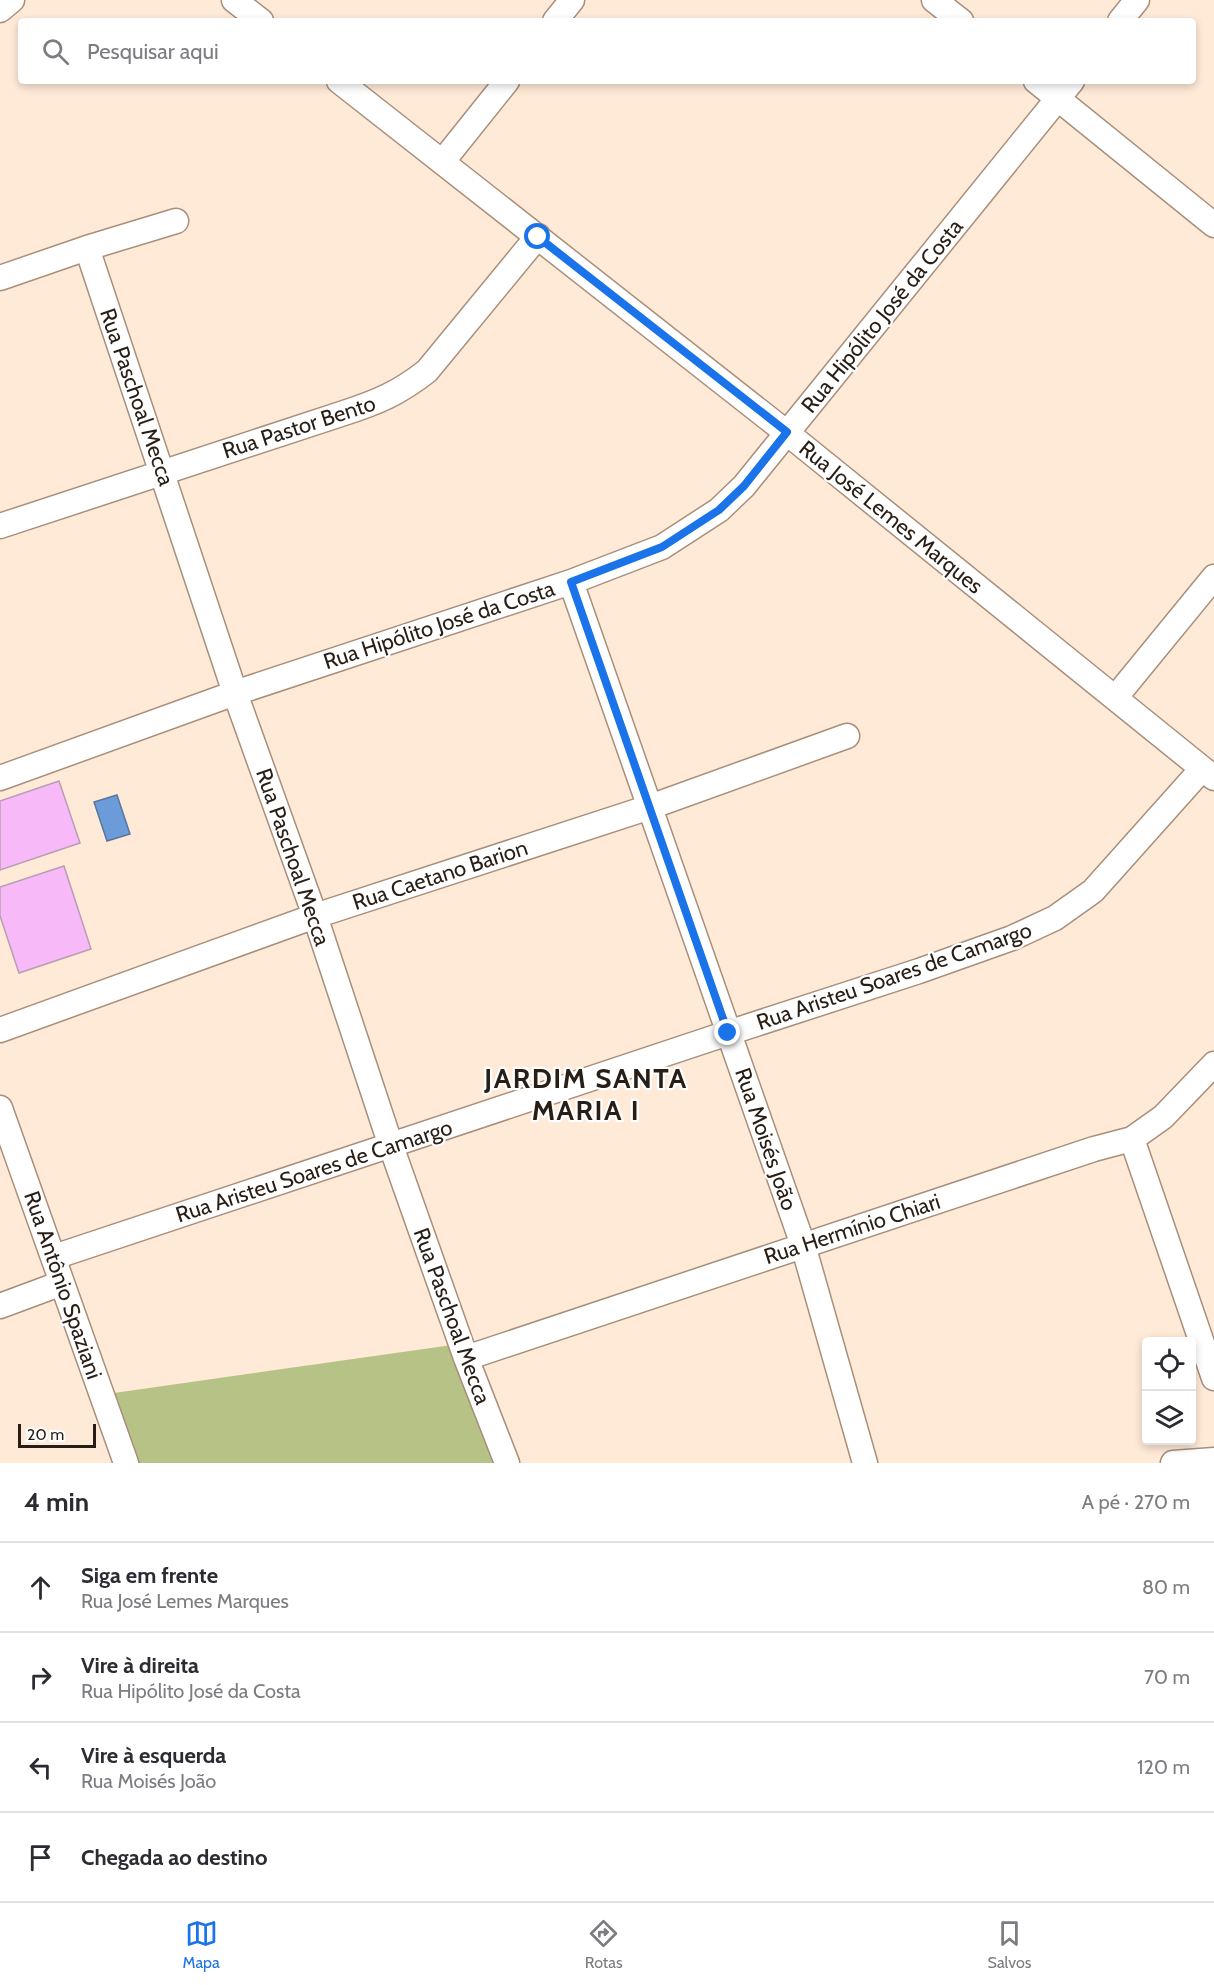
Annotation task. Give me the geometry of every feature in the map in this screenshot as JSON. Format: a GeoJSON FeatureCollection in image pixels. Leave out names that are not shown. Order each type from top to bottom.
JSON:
{"type":"FeatureCollection","features":[{"type":"Feature","properties":{"kind":"street"},"geometry":{"type":"LineString","coordinates":[[0,10],[12,0]]}},
{"type":"Feature","properties":{"kind":"street"},"geometry":{"type":"LineString","coordinates":[[234,0],[257,18]]}},
{"type":"Feature","properties":{"kind":"street"},"geometry":{"type":"LineString","coordinates":[[557,18],[572,0]]}},
{"type":"Feature","properties":{"kind":"street"},"geometry":{"type":"LineString","coordinates":[[934,0],[957,18]]}},
{"type":"Feature","properties":{"kind":"street"},"geometry":{"type":"LineString","coordinates":[[1122,18],[1137,0]]}},
{"type":"Feature","properties":{"kind":"street","name":"Rua José Lemes Marques"},"geometry":{"type":"LineString","coordinates":[[343,84],[787,432],[1208,773]]}},
{"type":"Feature","properties":{"kind":"street"},"geometry":{"type":"LineString","coordinates":[[444,161],[505,84]]}},
{"type":"Feature","properties":{"kind":"street"},"geometry":{"type":"LineString","coordinates":[[1046,84],[1065,90],[1214,225]]}},
{"type":"Feature","properties":{"kind":"street","name":"Rua Hipólito José da Costa"},"geometry":{"type":"LineString","coordinates":[[0,778],[235,693],[571,582],[662,547],[719,510],[744,486],[1065,90]]}},
{"type":"Feature","properties":{"kind":"street"},"geometry":{"type":"LineString","coordinates":[[0,278],[176,221]]}},
{"type":"Feature","properties":{"kind":"street","name":"Rua Pastor Bento"},"geometry":{"type":"LineString","coordinates":[[0,526],[375,403],[405,388],[427,371],[538,237]]}},
{"type":"Feature","properties":{"kind":"street","name":"Rua Paschoal Mecca"},"geometry":{"type":"LineString","coordinates":[[87,248],[235,693],[315,916],[391,1146],[466,1358],[507,1463]]}},
{"type":"Feature","properties":{"kind":"street"},"geometry":{"type":"LineString","coordinates":[[1115,698],[1214,577]]}},
{"type":"Feature","properties":{"kind":"street","name":"Rua Moisés João"},"geometry":{"type":"LineString","coordinates":[[571,582],[803,1245],[865,1463]]}},
{"type":"Feature","properties":{"kind":"street","name":"Rua Caetano Barion"},"geometry":{"type":"LineString","coordinates":[[0,1030],[315,916],[650,807],[847,736]]}},
{"type":"Feature","properties":{"kind":"street","name":"Rua Aristeu Soares de Camargo"},"geometry":{"type":"LineString","coordinates":[[54,1257],[919,971],[1012,938],[1055,918],[1094,891],[1208,773]]}},
{"type":"Feature","properties":{"kind":"street","name":"Rua Hermínio Chiari"},"geometry":{"type":"LineString","coordinates":[[466,1358],[1094,1149],[1132,1139],[1163,1117],[1214,1064]]}},
{"type":"Feature","properties":{"kind":"street","name":"Rua Antônio Spaziani"},"geometry":{"type":"LineString","coordinates":[[0,1108],[126,1463]]}},
{"type":"Feature","properties":{"kind":"street"},"geometry":{"type":"LineString","coordinates":[[1132,1139],[1214,1378]]}},
{"type":"Feature","properties":{"kind":"street"},"geometry":{"type":"LineString","coordinates":[[0,1306],[62,1283]]}},
{"type":"Feature","properties":{"kind":"street"},"geometry":{"type":"LineString","coordinates":[[1173,1463],[1214,1460]]}},
{"type":"Feature","properties":{"kind":"green space"},"geometry":{"type":"Polygon","coordinates":[[[452,1345],[500,1463],[138,1463],[114,1393],[452,1345]]]}},
{"type":"Feature","properties":{"kind":"water"},"geometry":{"type":"Polygon","coordinates":[[[117,795],[130,834],[107,841],[94,802],[117,795]]]}},
{"type":"Feature","properties":{"kind":"building"},"geometry":{"type":"Polygon","coordinates":[[[59,781],[80,843],[0,870],[0,801],[59,781]]]}},
{"type":"Feature","properties":{"kind":"building"},"geometry":{"type":"Polygon","coordinates":[[[64,866],[91,949],[19,973],[0,916],[0,887],[64,866]]]}},
{"type":"Feature","properties":{"kind":"district","name":"JARDIM SANTA MARIA I"},"geometry":{"type":"Point","coordinates":[586,1094]}},
{"type":"Feature","properties":{"kind":"route"},"geometry":{"type":"LineString","coordinates":[[538,237],[787,432],[744,486],[719,510],[662,547],[571,582],[728,1033]]}}]}
